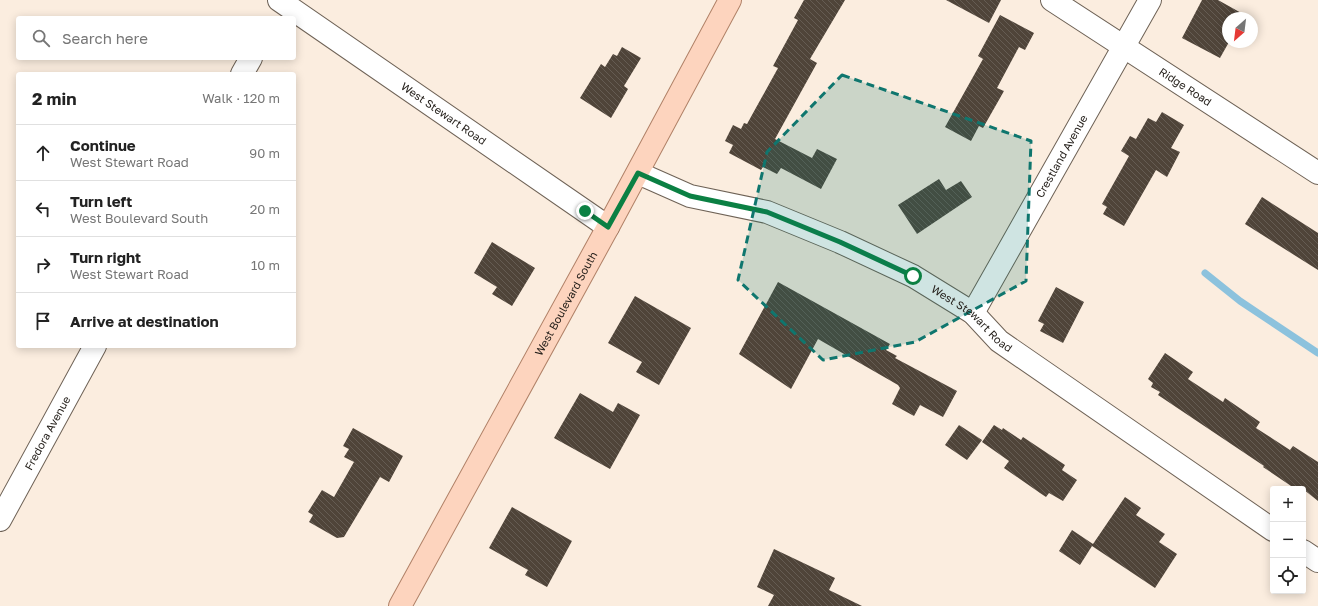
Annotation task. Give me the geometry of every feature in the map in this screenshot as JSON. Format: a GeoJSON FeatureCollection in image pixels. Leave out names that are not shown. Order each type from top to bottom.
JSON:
{"type":"FeatureCollection","features":[{"type":"Feature","properties":{"kind":"main road","name":"West Boulevard South"},"geometry":{"type":"LineString","coordinates":[[400,606],[638,173],[730,0]]}},
{"type":"Feature","properties":{"kind":"street","name":"Ridge Road"},"geometry":{"type":"LineString","coordinates":[[1052,0],[1318,173]]}},
{"type":"Feature","properties":{"kind":"street","name":"Crestland Avenue"},"geometry":{"type":"LineString","coordinates":[[973,313],[1150,0]]}},
{"type":"Feature","properties":{"kind":"street","name":"West Stewart Road"},"geometry":{"type":"LineString","coordinates":[[278,6],[293,16]]}},
{"type":"Feature","properties":{"kind":"street","name":"West Stewart Road"},"geometry":{"type":"LineString","coordinates":[[296,18],[608,227]]}},
{"type":"Feature","properties":{"kind":"street"},"geometry":{"type":"LineString","coordinates":[[243,72],[250,60]]}},
{"type":"Feature","properties":{"kind":"street","name":"West Stewart Road"},"geometry":{"type":"LineString","coordinates":[[638,173],[690,196],[767,212],[840,242],[913,276],[973,313],[999,341],[1270,528]]}},
{"type":"Feature","properties":{"kind":"street","name":"Fredora Avenue"},"geometry":{"type":"LineString","coordinates":[[0,520],[93,348]]}},
{"type":"Feature","properties":{"kind":"street"},"geometry":{"type":"LineString","coordinates":[[1306,553],[1318,561]]}},
{"type":"Feature","properties":{"kind":"highlighted area"},"geometry":{"type":"Polygon","coordinates":[[[842,75],[1031,141],[1026,281],[915,342],[823,360],[738,280],[767,152],[842,75]]]}},
{"type":"Feature","properties":{"kind":"building"},"geometry":{"type":"Polygon","coordinates":[[[804,0],[845,0],[810,59],[817,63],[775,139],[812,158],[817,149],[837,159],[821,189],[781,168],[777,174],[763,167],[761,170],[729,153],[733,145],[725,141],[733,125],[741,129],[744,123],[747,124],[778,68],[773,66],[798,20],[794,18],[804,0]]]}},
{"type":"Feature","properties":{"kind":"building"},"geometry":{"type":"Polygon","coordinates":[[[946,0],[1001,0],[989,23],[946,0]]]}},
{"type":"Feature","properties":{"kind":"building"},"geometry":{"type":"Polygon","coordinates":[[[1202,0],[1218,0],[1239,12],[1222,12],[1222,48],[1226,48],[1220,58],[1182,38],[1202,0]]]}},
{"type":"Feature","properties":{"kind":"building"},"geometry":{"type":"Polygon","coordinates":[[[1000,15],[1034,33],[1025,50],[1019,47],[997,88],[1004,91],[983,128],[979,126],[971,141],[945,127],[983,59],[978,56],[1000,15]]]}},
{"type":"Feature","properties":{"kind":"building"},"geometry":{"type":"Polygon","coordinates":[[[622,47],[641,58],[624,86],[628,89],[611,118],[580,98],[601,64],[605,67],[613,54],[617,56],[622,47]]]}},
{"type":"Feature","properties":{"kind":"building"},"geometry":{"type":"Polygon","coordinates":[[[1162,112],[1184,125],[1171,148],[1180,152],[1167,177],[1156,170],[1124,226],[1103,214],[1107,207],[1102,204],[1129,156],[1121,151],[1130,136],[1136,139],[1148,118],[1156,122],[1162,112]]]}},
{"type":"Feature","properties":{"kind":"building"},"geometry":{"type":"Polygon","coordinates":[[[939,179],[946,190],[961,181],[972,197],[917,234],[898,205],[939,179]]]}},
{"type":"Feature","properties":{"kind":"building"},"geometry":{"type":"Polygon","coordinates":[[[1262,197],[1318,233],[1318,270],[1245,224],[1262,197]]]}},
{"type":"Feature","properties":{"kind":"building"},"geometry":{"type":"Polygon","coordinates":[[[492,242],[535,268],[512,306],[492,294],[497,287],[474,273],[492,242]]]}},
{"type":"Feature","properties":{"kind":"building"},"geometry":{"type":"Polygon","coordinates":[[[778,282],[890,344],[886,350],[897,356],[895,358],[957,391],[943,417],[920,405],[914,416],[892,404],[900,388],[898,385],[818,339],[791,389],[739,354],[778,282]]]}},
{"type":"Feature","properties":{"kind":"building"},"geometry":{"type":"Polygon","coordinates":[[[1056,287],[1084,302],[1063,343],[1040,331],[1044,324],[1038,321],[1056,287]]]}},
{"type":"Feature","properties":{"kind":"building"},"geometry":{"type":"Polygon","coordinates":[[[635,296],[691,328],[659,385],[636,372],[642,362],[608,343],[635,296]]]}},
{"type":"Feature","properties":{"kind":"building"},"geometry":{"type":"Polygon","coordinates":[[[1165,353],[1193,372],[1188,379],[1223,402],[1225,398],[1260,422],[1256,428],[1290,450],[1293,446],[1318,462],[1318,501],[1306,491],[1306,486],[1291,486],[1263,467],[1264,466],[1158,395],[1160,392],[1151,387],[1153,383],[1148,379],[1165,353]]]}},
{"type":"Feature","properties":{"kind":"building"},"geometry":{"type":"Polygon","coordinates":[[[580,393],[613,412],[618,403],[640,415],[610,469],[554,438],[580,393]]]}},
{"type":"Feature","properties":{"kind":"building"},"geometry":{"type":"Polygon","coordinates":[[[959,425],[982,440],[967,460],[945,445],[959,425]]]}},
{"type":"Feature","properties":{"kind":"building"},"geometry":{"type":"Polygon","coordinates":[[[994,425],[1002,430],[1003,428],[1021,440],[1023,437],[1065,465],[1062,470],[1077,480],[1063,501],[1049,493],[1046,497],[1004,468],[1009,461],[982,442],[994,425]]]}},
{"type":"Feature","properties":{"kind":"building"},"geometry":{"type":"Polygon","coordinates":[[[353,428],[403,456],[389,482],[380,477],[344,537],[337,538],[309,522],[313,515],[308,512],[322,490],[334,497],[354,462],[344,457],[349,449],[343,446],[353,428]]]}},
{"type":"Feature","properties":{"kind":"building"},"geometry":{"type":"Polygon","coordinates":[[[1125,497],[1141,508],[1136,515],[1165,534],[1159,542],[1177,554],[1155,588],[1092,546],[1080,565],[1059,551],[1072,530],[1093,544],[1125,497]]]}},
{"type":"Feature","properties":{"kind":"building"},"geometry":{"type":"Polygon","coordinates":[[[512,507],[572,541],[547,587],[525,575],[528,570],[489,548],[512,507]]]}},
{"type":"Feature","properties":{"kind":"building"},"geometry":{"type":"Polygon","coordinates":[[[774,549],[835,578],[829,590],[862,606],[768,606],[774,595],[757,587],[774,549]]]}},
{"type":"Feature","properties":{"kind":"waterway"},"geometry":{"type":"LineString","coordinates":[[1205,273],[1240,301],[1318,353]]}},
{"type":"Feature","properties":{"kind":"route"},"geometry":{"type":"LineString","coordinates":[[585,211],[608,227],[638,173],[690,196],[767,212],[840,242],[913,276]]}}]}
